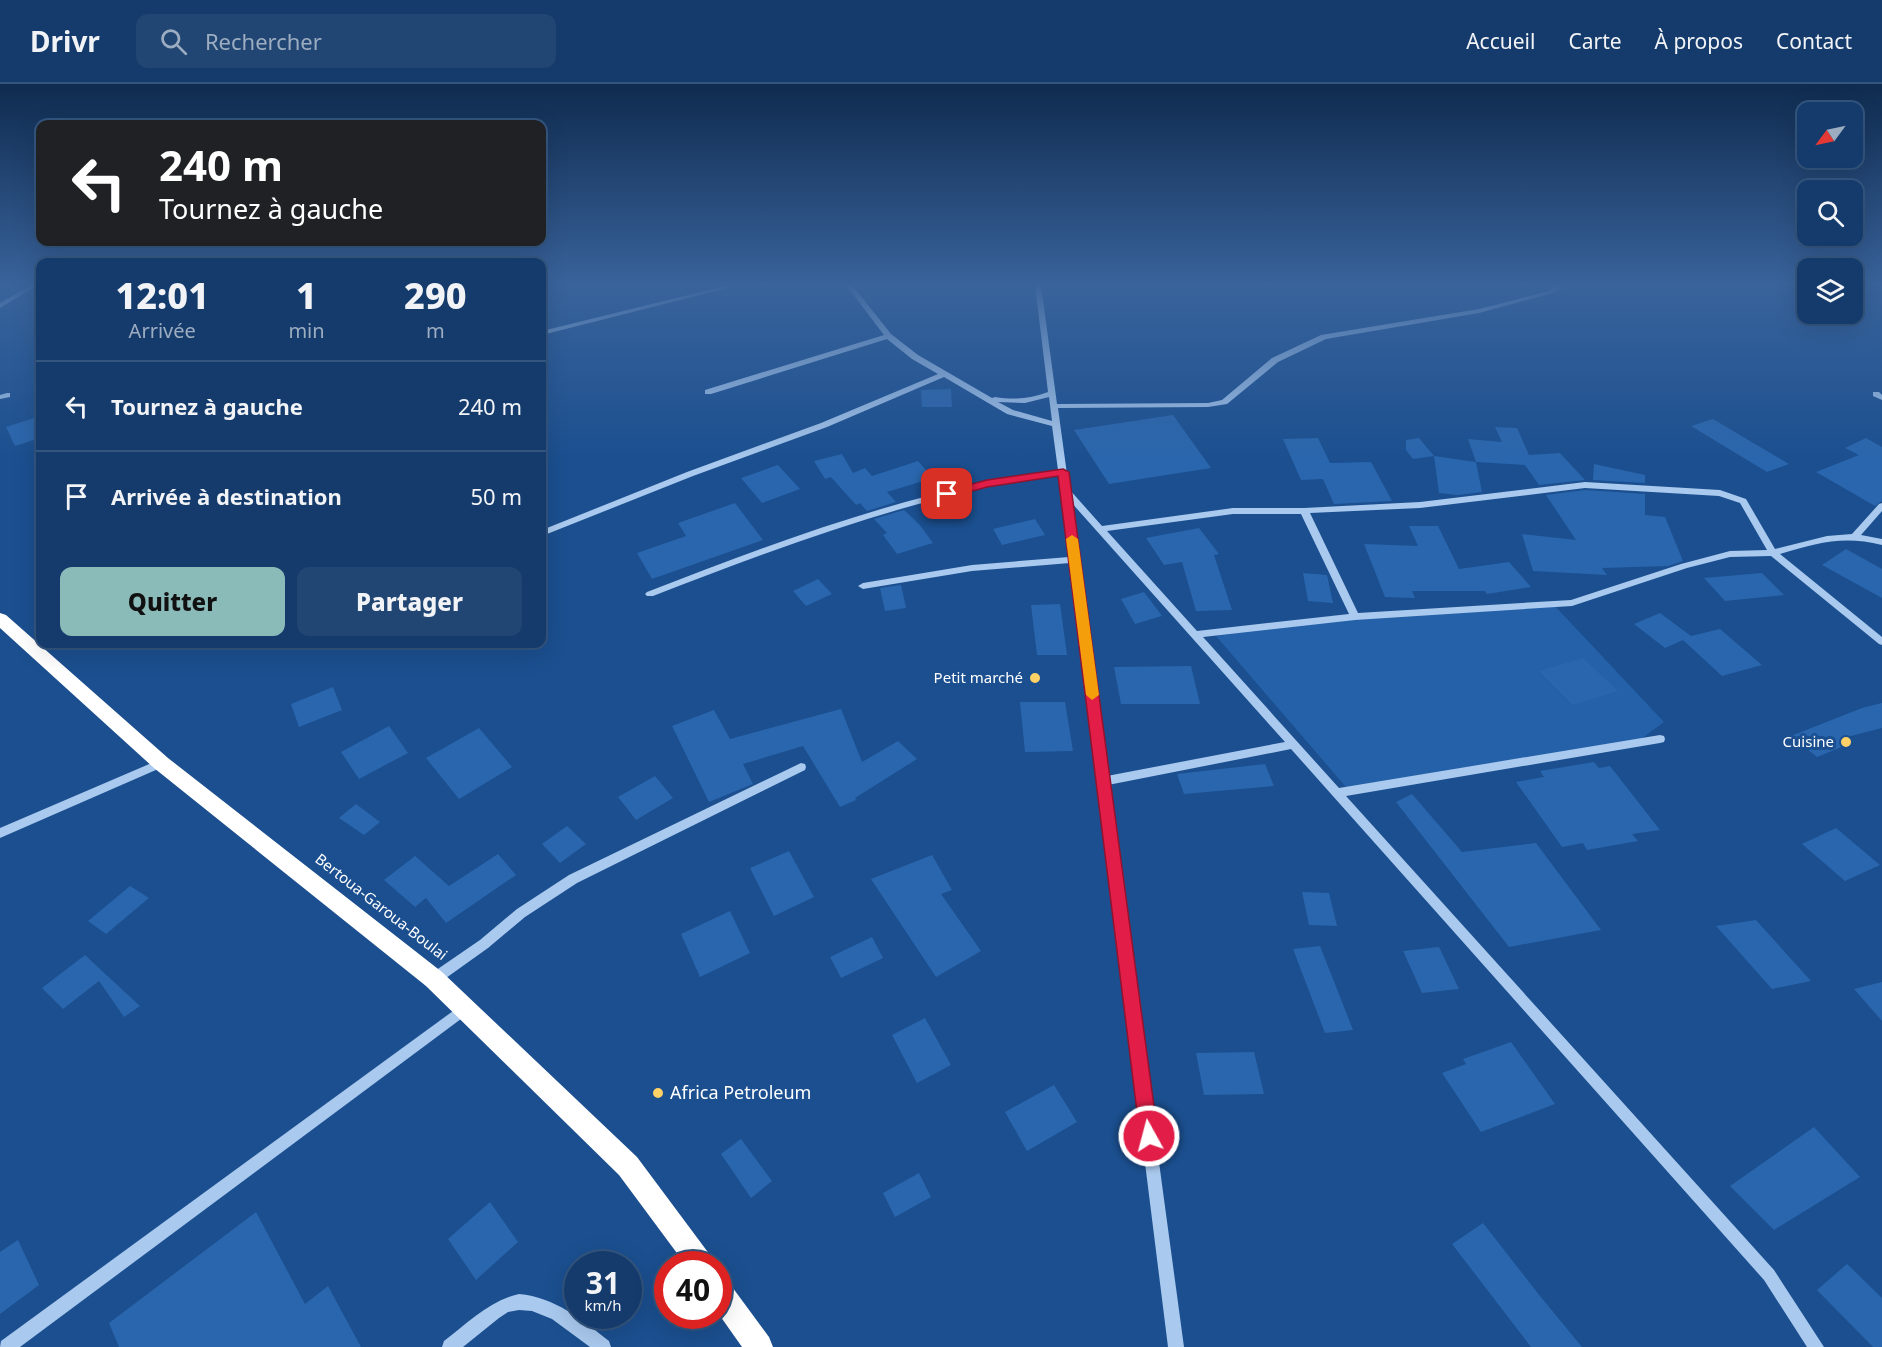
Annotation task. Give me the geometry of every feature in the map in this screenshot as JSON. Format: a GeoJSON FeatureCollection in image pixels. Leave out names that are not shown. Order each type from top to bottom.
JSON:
{"type":"FeatureCollection","features":[{"type":"Feature","properties":{"kind":"highway","name":"Bertoua-Garoua-Boulai"},"geometry":{"type":"LineString","coordinates":[[0,619],[162,763],[434,979],[628,1167],[690,1251]]}},
{"type":"Feature","properties":{"kind":"highway"},"geometry":{"type":"LineString","coordinates":[[732,1309],[759,1347]]}},
{"type":"Feature","properties":{"kind":"street"},"geometry":{"type":"LineString","coordinates":[[708,392],[862,344]]}},
{"type":"Feature","properties":{"kind":"street"},"geometry":{"type":"LineString","coordinates":[[898,344],[915,357],[1010,412],[1057,425]]}},
{"type":"Feature","properties":{"kind":"street"},"geometry":{"type":"LineString","coordinates":[[1046,344],[1176,1347]]}},
{"type":"Feature","properties":{"kind":"street"},"geometry":{"type":"LineString","coordinates":[[1054,406],[1208,405],[1224,402],[1275,360],[1309,344]]}},
{"type":"Feature","properties":{"kind":"street"},"geometry":{"type":"LineString","coordinates":[[546,531],[690,474],[824,425],[944,374]]}},
{"type":"Feature","properties":{"kind":"street"},"geometry":{"type":"LineString","coordinates":[[989,398],[1011,403],[1024,402],[1053,393]]}},
{"type":"Feature","properties":{"kind":"street"},"geometry":{"type":"LineString","coordinates":[[650,594],[770,548],[888,510],[987,484],[1063,472]]}},
{"type":"Feature","properties":{"kind":"street"},"geometry":{"type":"LineString","coordinates":[[1100,529],[1233,511],[1304,511],[1420,506],[1585,485],[1610,484],[1720,493],[1743,501],[1773,553],[1882,642]]}},
{"type":"Feature","properties":{"kind":"street"},"geometry":{"type":"LineString","coordinates":[[1066,491],[1769,1275],[1816,1347]]}},
{"type":"Feature","properties":{"kind":"street"},"geometry":{"type":"LineString","coordinates":[[1856,535],[1882,506]]}},
{"type":"Feature","properties":{"kind":"street"},"geometry":{"type":"LineString","coordinates":[[1304,511],[1355,617]]}},
{"type":"Feature","properties":{"kind":"street"},"geometry":{"type":"LineString","coordinates":[[1194,634],[1355,617],[1572,603],[1684,566],[1731,554],[1773,553],[1839,536],[1856,535],[1882,542]]}},
{"type":"Feature","properties":{"kind":"street"},"geometry":{"type":"LineString","coordinates":[[863,586],[972,568],[1075,560]]}},
{"type":"Feature","properties":{"kind":"street"},"geometry":{"type":"LineString","coordinates":[[1337,793],[1660,739]]}},
{"type":"Feature","properties":{"kind":"street"},"geometry":{"type":"LineString","coordinates":[[1104,782],[1293,745]]}},
{"type":"Feature","properties":{"kind":"street"},"geometry":{"type":"LineString","coordinates":[[0,833],[162,763]]}},
{"type":"Feature","properties":{"kind":"street"},"geometry":{"type":"LineString","coordinates":[[434,979],[484,944],[521,913],[573,879],[801,768]]}},
{"type":"Feature","properties":{"kind":"street"},"geometry":{"type":"LineString","coordinates":[[7,1347],[464,1009]]}},
{"type":"Feature","properties":{"kind":"street"},"geometry":{"type":"LineString","coordinates":[[450,1347],[506,1305],[531,1302],[570,1320],[603,1347]]}},
{"type":"Feature","properties":{"kind":"shaded area"},"geometry":{"type":"Polygon","coordinates":[[[1554,605],[1664,722],[1629,748],[1351,793],[1216,636],[1281,625],[1554,605]]]}},
{"type":"Feature","properties":{"kind":"building"},"geometry":{"type":"Polygon","coordinates":[[[951,389],[952,407],[922,407],[921,390],[951,389]]]}},
{"type":"Feature","properties":{"kind":"building"},"geometry":{"type":"Polygon","coordinates":[[[1173,415],[1211,468],[1109,484],[1074,430],[1173,415]]]}},
{"type":"Feature","properties":{"kind":"building"},"geometry":{"type":"Polygon","coordinates":[[[36,417],[36,439],[15,446],[6,427],[36,417]]]}},
{"type":"Feature","properties":{"kind":"building"},"geometry":{"type":"Polygon","coordinates":[[[1713,419],[1789,464],[1767,472],[1691,426],[1713,419]]]}},
{"type":"Feature","properties":{"kind":"building"},"geometry":{"type":"Polygon","coordinates":[[[1495,427],[1517,428],[1529,455],[1560,453],[1585,480],[1539,485],[1525,465],[1476,462],[1468,439],[1502,442],[1495,427]]]}},
{"type":"Feature","properties":{"kind":"building"},"geometry":{"type":"Polygon","coordinates":[[[1318,438],[1330,463],[1371,462],[1392,501],[1334,504],[1323,479],[1301,480],[1283,439],[1318,438]]]}},
{"type":"Feature","properties":{"kind":"building"},"geometry":{"type":"Polygon","coordinates":[[[1419,438],[1434,456],[1413,459],[1406,450],[1406,440],[1419,438]]]}},
{"type":"Feature","properties":{"kind":"building"},"geometry":{"type":"Polygon","coordinates":[[[1866,438],[1882,447],[1882,501],[1875,506],[1816,472],[1859,455],[1845,448],[1866,438]]]}},
{"type":"Feature","properties":{"kind":"building"},"geometry":{"type":"Polygon","coordinates":[[[842,454],[853,473],[865,468],[872,476],[918,461],[933,478],[887,492],[896,502],[867,511],[860,503],[856,505],[831,477],[825,479],[814,461],[842,454]]]}},
{"type":"Feature","properties":{"kind":"building"},"geometry":{"type":"Polygon","coordinates":[[[1434,456],[1476,462],[1482,492],[1458,495],[1439,493],[1434,456]]]}},
{"type":"Feature","properties":{"kind":"building"},"geometry":{"type":"Polygon","coordinates":[[[1594,464],[1645,475],[1645,483],[1593,480],[1594,464]]]}},
{"type":"Feature","properties":{"kind":"building"},"geometry":{"type":"Polygon","coordinates":[[[778,465],[800,489],[762,503],[741,478],[778,465]]]}},
{"type":"Feature","properties":{"kind":"building"},"geometry":{"type":"Polygon","coordinates":[[[1585,490],[1645,494],[1645,515],[1665,517],[1683,561],[1668,566],[1602,568],[1607,575],[1533,571],[1522,534],[1576,540],[1546,495],[1585,490]]]}},
{"type":"Feature","properties":{"kind":"building"},"geometry":{"type":"Polygon","coordinates":[[[735,503],[763,540],[652,579],[637,553],[686,536],[678,523],[735,503]]]}},
{"type":"Feature","properties":{"kind":"building"},"geometry":{"type":"Polygon","coordinates":[[[904,510],[919,524],[933,543],[897,554],[883,535],[887,533],[874,519],[904,510]]]}},
{"type":"Feature","properties":{"kind":"building"},"geometry":{"type":"Polygon","coordinates":[[[1035,519],[1045,535],[1002,545],[993,529],[1035,519]]]}},
{"type":"Feature","properties":{"kind":"building"},"geometry":{"type":"Polygon","coordinates":[[[1409,526],[1438,526],[1459,569],[1509,562],[1531,587],[1487,594],[1485,591],[1412,591],[1415,598],[1385,597],[1364,544],[1418,546],[1409,526]]]}},
{"type":"Feature","properties":{"kind":"building"},"geometry":{"type":"Polygon","coordinates":[[[1199,528],[1219,554],[1214,555],[1232,610],[1196,611],[1182,562],[1164,565],[1146,538],[1199,528]]]}},
{"type":"Feature","properties":{"kind":"building"},"geometry":{"type":"Polygon","coordinates":[[[1846,549],[1882,569],[1882,598],[1822,565],[1846,549]]]}},
{"type":"Feature","properties":{"kind":"building"},"geometry":{"type":"Polygon","coordinates":[[[1303,573],[1327,575],[1333,603],[1308,601],[1303,573]]]}},
{"type":"Feature","properties":{"kind":"building"},"geometry":{"type":"Polygon","coordinates":[[[1762,573],[1784,595],[1725,601],[1704,578],[1762,573]]]}},
{"type":"Feature","properties":{"kind":"building"},"geometry":{"type":"Polygon","coordinates":[[[818,579],[832,594],[806,606],[793,591],[818,579]]]}},
{"type":"Feature","properties":{"kind":"building"},"geometry":{"type":"Polygon","coordinates":[[[901,585],[906,608],[885,611],[880,588],[901,585]]]}},
{"type":"Feature","properties":{"kind":"building"},"geometry":{"type":"Polygon","coordinates":[[[1144,592],[1162,616],[1135,624],[1121,599],[1144,592]]]}},
{"type":"Feature","properties":{"kind":"building"},"geometry":{"type":"Polygon","coordinates":[[[1060,604],[1067,655],[1037,655],[1031,605],[1060,604]]]}},
{"type":"Feature","properties":{"kind":"building"},"geometry":{"type":"Polygon","coordinates":[[[1660,613],[1691,636],[1720,629],[1762,665],[1722,676],[1683,640],[1665,648],[1634,624],[1660,613]]]}},
{"type":"Feature","properties":{"kind":"building"},"geometry":{"type":"Polygon","coordinates":[[[1583,658],[1618,691],[1573,705],[1539,671],[1583,658]]]}},
{"type":"Feature","properties":{"kind":"building"},"geometry":{"type":"Polygon","coordinates":[[[1191,666],[1200,704],[1121,704],[1114,667],[1191,666]]]}},
{"type":"Feature","properties":{"kind":"building"},"geometry":{"type":"Polygon","coordinates":[[[333,687],[342,710],[299,727],[291,704],[333,687]]]}},
{"type":"Feature","properties":{"kind":"building"},"geometry":{"type":"Polygon","coordinates":[[[1020,702],[1065,702],[1073,751],[1025,752],[1020,702]]]}},
{"type":"Feature","properties":{"kind":"building"},"geometry":{"type":"Polygon","coordinates":[[[1882,703],[1882,728],[1847,737],[1854,742],[1817,757],[1791,736],[1862,708],[1882,703]]]}},
{"type":"Feature","properties":{"kind":"building"},"geometry":{"type":"Polygon","coordinates":[[[841,709],[862,762],[898,741],[917,759],[855,798],[856,800],[840,807],[803,746],[743,764],[753,784],[709,802],[672,726],[714,710],[730,739],[841,709]]]}},
{"type":"Feature","properties":{"kind":"building"},"geometry":{"type":"Polygon","coordinates":[[[389,726],[408,753],[359,779],[341,752],[389,726]]]}},
{"type":"Feature","properties":{"kind":"building"},"geometry":{"type":"Polygon","coordinates":[[[479,728],[512,767],[459,799],[426,758],[479,728]]]}},
{"type":"Feature","properties":{"kind":"building"},"geometry":{"type":"Polygon","coordinates":[[[1594,762],[1599,768],[1610,766],[1660,830],[1632,834],[1638,841],[1587,850],[1583,843],[1562,847],[1516,782],[1544,777],[1540,771],[1594,762]]]}},
{"type":"Feature","properties":{"kind":"building"},"geometry":{"type":"Polygon","coordinates":[[[1265,764],[1274,786],[1184,794],[1177,774],[1265,764]]]}},
{"type":"Feature","properties":{"kind":"building"},"geometry":{"type":"Polygon","coordinates":[[[655,776],[673,798],[636,820],[618,797],[655,776]]]}},
{"type":"Feature","properties":{"kind":"building"},"geometry":{"type":"Polygon","coordinates":[[[1412,794],[1462,852],[1536,843],[1601,930],[1509,947],[1396,802],[1412,794]]]}},
{"type":"Feature","properties":{"kind":"building"},"geometry":{"type":"Polygon","coordinates":[[[356,804],[380,822],[364,835],[339,818],[356,804]]]}},
{"type":"Feature","properties":{"kind":"building"},"geometry":{"type":"Polygon","coordinates":[[[567,826],[586,844],[560,863],[542,844],[567,826]]]}},
{"type":"Feature","properties":{"kind":"building"},"geometry":{"type":"Polygon","coordinates":[[[1836,828],[1880,865],[1845,881],[1802,844],[1836,828]]]}},
{"type":"Feature","properties":{"kind":"building"},"geometry":{"type":"Polygon","coordinates":[[[789,851],[814,897],[774,916],[750,868],[789,851]]]}},
{"type":"Feature","properties":{"kind":"building"},"geometry":{"type":"Polygon","coordinates":[[[498,854],[516,875],[446,923],[426,898],[415,907],[384,880],[415,856],[449,886],[498,854]]]}},
{"type":"Feature","properties":{"kind":"building"},"geometry":{"type":"Polygon","coordinates":[[[932,855],[952,890],[941,894],[981,951],[936,977],[871,879],[932,855]]]}},
{"type":"Feature","properties":{"kind":"building"},"geometry":{"type":"Polygon","coordinates":[[[130,886],[149,898],[106,934],[88,921],[130,886]]]}},
{"type":"Feature","properties":{"kind":"building"},"geometry":{"type":"Polygon","coordinates":[[[1302,892],[1329,893],[1337,926],[1309,925],[1302,892]]]}},
{"type":"Feature","properties":{"kind":"building"},"geometry":{"type":"Polygon","coordinates":[[[730,911],[750,953],[700,977],[681,934],[730,911]]]}},
{"type":"Feature","properties":{"kind":"building"},"geometry":{"type":"Polygon","coordinates":[[[1756,920],[1811,981],[1772,989],[1716,926],[1756,920]]]}},
{"type":"Feature","properties":{"kind":"building"},"geometry":{"type":"Polygon","coordinates":[[[872,937],[883,958],[841,978],[830,957],[872,937]]]}},
{"type":"Feature","properties":{"kind":"building"},"geometry":{"type":"Polygon","coordinates":[[[1320,946],[1353,1030],[1325,1033],[1293,949],[1320,946]]]}},
{"type":"Feature","properties":{"kind":"building"},"geometry":{"type":"Polygon","coordinates":[[[1439,947],[1459,989],[1422,993],[1403,951],[1439,947]]]}},
{"type":"Feature","properties":{"kind":"building"},"geometry":{"type":"Polygon","coordinates":[[[85,955],[140,1006],[124,1017],[99,981],[63,1009],[42,988],[85,955]]]}},
{"type":"Feature","properties":{"kind":"building"},"geometry":{"type":"Polygon","coordinates":[[[1882,982],[1882,1021],[1854,989],[1882,982]]]}},
{"type":"Feature","properties":{"kind":"building"},"geometry":{"type":"Polygon","coordinates":[[[925,1018],[951,1065],[917,1083],[892,1035],[925,1018]]]}},
{"type":"Feature","properties":{"kind":"building"},"geometry":{"type":"Polygon","coordinates":[[[1511,1042],[1555,1104],[1481,1132],[1442,1073],[1466,1064],[1463,1059],[1511,1042]]]}},
{"type":"Feature","properties":{"kind":"building"},"geometry":{"type":"Polygon","coordinates":[[[1254,1052],[1264,1094],[1204,1095],[1196,1053],[1254,1052]]]}},
{"type":"Feature","properties":{"kind":"building"},"geometry":{"type":"Polygon","coordinates":[[[1054,1085],[1077,1122],[1027,1151],[1005,1112],[1054,1085]]]}},
{"type":"Feature","properties":{"kind":"building"},"geometry":{"type":"Polygon","coordinates":[[[1814,1127],[1860,1177],[1774,1230],[1730,1186],[1814,1127]]]}},
{"type":"Feature","properties":{"kind":"building"},"geometry":{"type":"Polygon","coordinates":[[[741,1139],[772,1181],[751,1198],[721,1154],[741,1139]]]}},
{"type":"Feature","properties":{"kind":"building"},"geometry":{"type":"Polygon","coordinates":[[[919,1173],[931,1197],[895,1217],[883,1193],[919,1173]]]}},
{"type":"Feature","properties":{"kind":"building"},"geometry":{"type":"Polygon","coordinates":[[[490,1202],[518,1242],[476,1280],[448,1239],[490,1202]]]}},
{"type":"Feature","properties":{"kind":"building"},"geometry":{"type":"Polygon","coordinates":[[[256,1212],[305,1304],[328,1286],[361,1347],[119,1347],[109,1323],[256,1212]]]}},
{"type":"Feature","properties":{"kind":"building"},"geometry":{"type":"Polygon","coordinates":[[[1483,1223],[1582,1347],[1531,1347],[1452,1244],[1483,1223]]]}},
{"type":"Feature","properties":{"kind":"building"},"geometry":{"type":"Polygon","coordinates":[[[18,1240],[39,1285],[0,1314],[0,1252],[18,1240]]]}},
{"type":"Feature","properties":{"kind":"building"},"geometry":{"type":"Polygon","coordinates":[[[1847,1264],[1882,1298],[1882,1347],[1873,1347],[1817,1290],[1847,1264]]]}},
{"type":"Feature","properties":{"kind":"slow traffic"},"geometry":{"type":"LineString","coordinates":[[1072,539],[1092,695]]}},
{"type":"Feature","properties":{"kind":"place","name":"Petit marché"},"geometry":{"type":"Point","coordinates":[1035,678]}},
{"type":"Feature","properties":{"kind":"place","name":"Cuisine"},"geometry":{"type":"Point","coordinates":[1846,742]}},
{"type":"Feature","properties":{"kind":"place","name":"Africa Petroleum"},"geometry":{"type":"Point","coordinates":[658,1093]}},
{"type":"Feature","properties":{"kind":"route"},"geometry":{"type":"LineString","coordinates":[[947,494],[987,484],[1063,472],[1149,1136]]}}]}
